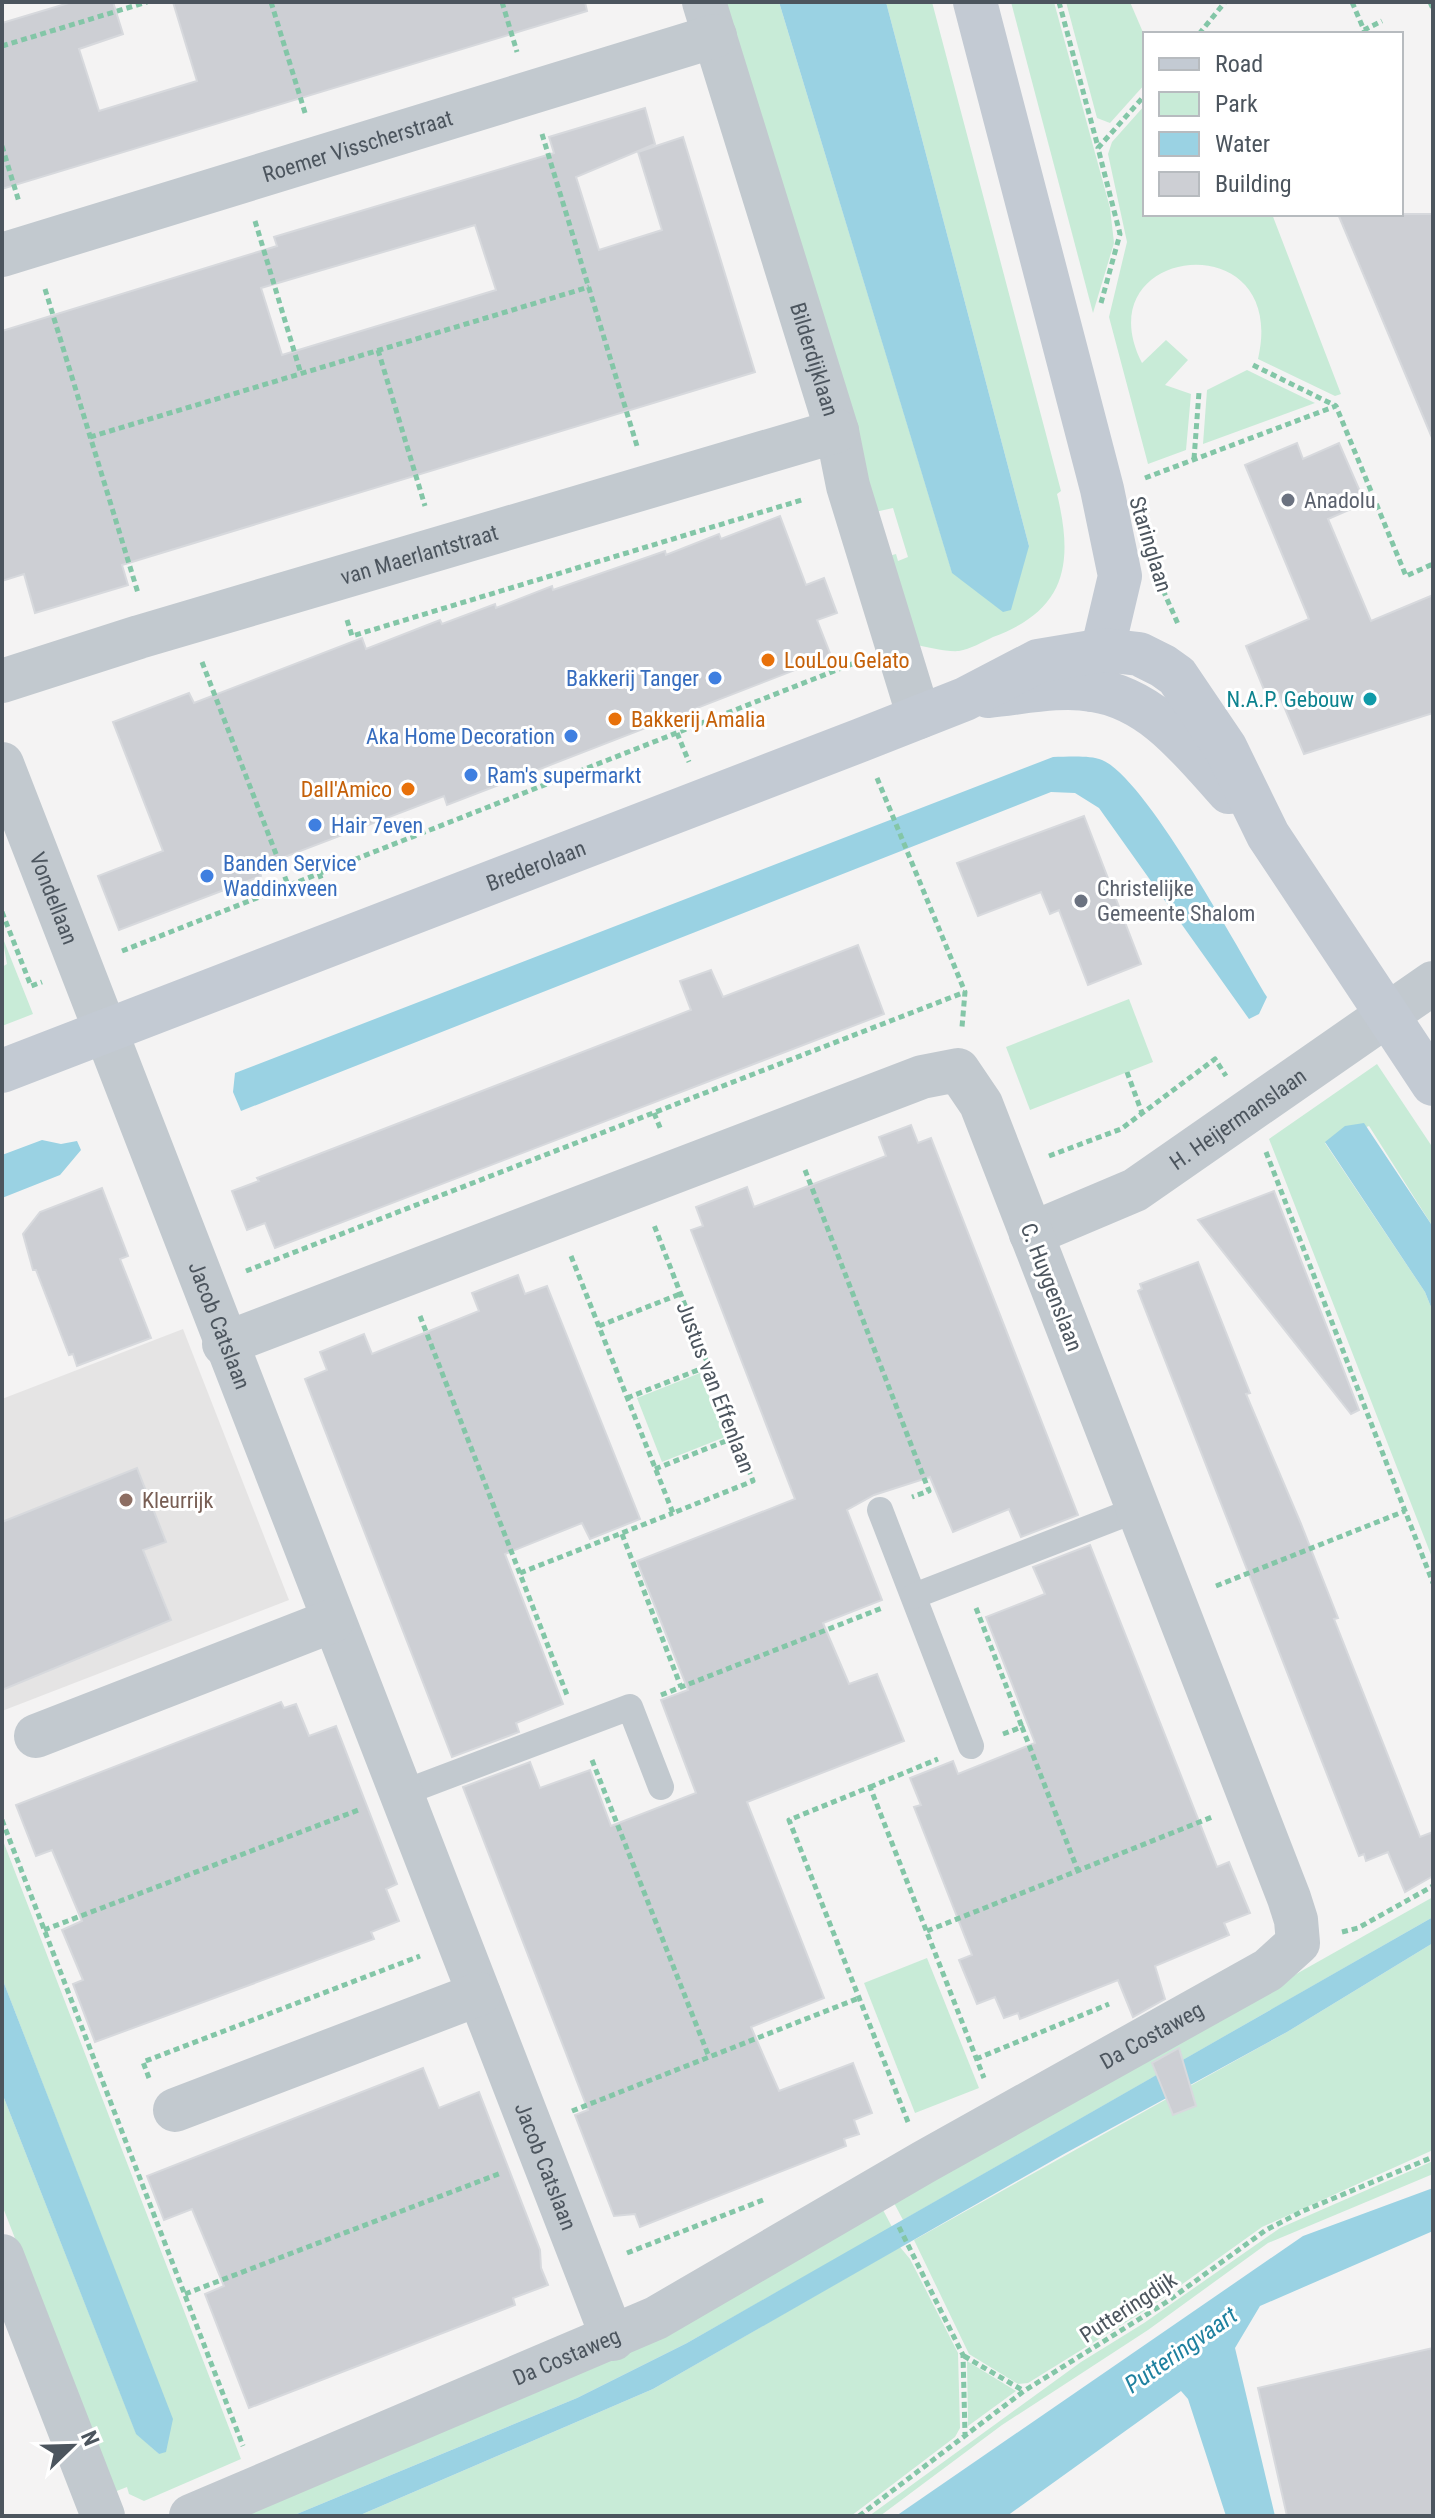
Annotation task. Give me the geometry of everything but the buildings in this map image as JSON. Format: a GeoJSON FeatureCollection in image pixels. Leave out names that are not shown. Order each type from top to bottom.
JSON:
{"type":"FeatureCollection","features":[{"type":"Feature","properties":{"kind":"street","name":"Staringlaan"},"geometry":{"type":"LineString","coordinates":[[975,2],[1112,530],[1120,576],[1098,670]]}},
{"type":"Feature","properties":{"kind":"street","name":"Roemer Visscherstraat"},"geometry":{"type":"LineString","coordinates":[[17,251],[530,93],[709,19]]}},
{"type":"Feature","properties":{"kind":"street","name":"Bilderdijklaan"},"geometry":{"type":"LineString","coordinates":[[709,19],[837,431],[848,486],[919,717]]}},
{"type":"Feature","properties":{"kind":"street","name":"van Maerlantstraat"},"geometry":{"type":"LineString","coordinates":[[2,681],[188,622],[837,431]]}},
{"type":"Feature","properties":{"kind":"street"},"geometry":{"type":"LineString","coordinates":[[1098,670],[1139,654],[1177,676],[1225,747],[1268,835],[1433,1084]]}},
{"type":"Feature","properties":{"kind":"street","name":"Brederolaan"},"geometry":{"type":"LineString","coordinates":[[2,1071],[965,699],[1038,661],[1098,670]]}},
{"type":"Feature","properties":{"kind":"street","name":"Vondellaan"},"geometry":{"type":"LineString","coordinates":[[2,764],[104,1032]]}},
{"type":"Feature","properties":{"kind":"street","name":"H. Heijermanslaan"},"geometry":{"type":"LineString","coordinates":[[1031,1234],[1135,1190],[1433,983]]}},
{"type":"Feature","properties":{"kind":"street","name":"Jacob Catslaan"},"geometry":{"type":"LineString","coordinates":[[104,1032],[613,2339]]}},
{"type":"Feature","properties":{"kind":"street"},"geometry":{"type":"LineString","coordinates":[[224,1344],[922,1077],[958,1070]]}},
{"type":"Feature","properties":{"kind":"street","name":"C. Huygenslaan"},"geometry":{"type":"LineString","coordinates":[[958,1070],[981,1104],[1296,1920],[1298,1943]]}},
{"type":"Feature","properties":{"kind":"street"},"geometry":{"type":"LineString","coordinates":[[36,1736],[332,1621]]}},
{"type":"Feature","properties":{"kind":"street","name":"Da Costaweg"},"geometry":{"type":"LineString","coordinates":[[191,2516],[613,2339],[656,2318],[924,2162],[1268,1970],[1298,1943]]}},
{"type":"Feature","properties":{"kind":"street"},"geometry":{"type":"LineString","coordinates":[[163,2097],[479,1994]]}},
{"type":"Feature","properties":{"kind":"street"},"geometry":{"type":"LineString","coordinates":[[2,2256],[103,2516]]}},
{"type":"Feature","properties":{"kind":"lane"},"geometry":{"type":"LineString","coordinates":[[914,1596],[1138,1509]]}},
{"type":"Feature","properties":{"kind":"lane"},"geometry":{"type":"LineString","coordinates":[[880,1510],[971,1746]]}},
{"type":"Feature","properties":{"kind":"lane"},"geometry":{"type":"LineString","coordinates":[[400,1794],[630,1707],[661,1787]]}},
{"type":"Feature","properties":{"kind":"path"},"geometry":{"type":"LineString","coordinates":[[2,46],[147,2]]}},
{"type":"Feature","properties":{"kind":"path"},"geometry":{"type":"LineString","coordinates":[[271,2],[318,158]]}},
{"type":"Feature","properties":{"kind":"path"},"geometry":{"type":"LineString","coordinates":[[502,2],[648,486]]}},
{"type":"Feature","properties":{"kind":"path"},"geometry":{"type":"LineString","coordinates":[[1059,2],[1120,234],[1098,315]]}},
{"type":"Feature","properties":{"kind":"path"},"geometry":{"type":"LineString","coordinates":[[1201,32],[1225,2]]}},
{"type":"Feature","properties":{"kind":"path"},"geometry":{"type":"LineString","coordinates":[[1352,2],[1364,30],[1382,21]]}},
{"type":"Feature","properties":{"kind":"path"},"geometry":{"type":"LineString","coordinates":[[1430,2],[1433,9]]}},
{"type":"Feature","properties":{"kind":"path"},"geometry":{"type":"LineString","coordinates":[[1098,148],[1143,97]]}},
{"type":"Feature","properties":{"kind":"path"},"geometry":{"type":"LineString","coordinates":[[2,146],[17,251],[90,437],[139,598],[128,602],[139,637]]}},
{"type":"Feature","properties":{"kind":"path"},"geometry":{"type":"LineString","coordinates":[[243,181],[301,374]]}},
{"type":"Feature","properties":{"kind":"path"},"geometry":{"type":"LineString","coordinates":[[90,437],[589,287]]}},
{"type":"Feature","properties":{"kind":"path"},"geometry":{"type":"LineString","coordinates":[[378,350],[438,549]]}},
{"type":"Feature","properties":{"kind":"path"},"geometry":{"type":"LineString","coordinates":[[1253,365],[1336,406],[1406,576],[1433,564]]}},
{"type":"Feature","properties":{"kind":"path"},"geometry":{"type":"LineString","coordinates":[[1194,459],[1199,392]]}},
{"type":"Feature","properties":{"kind":"path"},"geometry":{"type":"LineString","coordinates":[[1137,464],[1141,479],[1336,406]]}},
{"type":"Feature","properties":{"kind":"path"},"geometry":{"type":"LineString","coordinates":[[336,579],[352,636],[848,486]]}},
{"type":"Feature","properties":{"kind":"path","name":"Staringlaan"},"geometry":{"type":"LineString","coordinates":[[1158,578],[1181,630]]}},
{"type":"Feature","properties":{"kind":"path"},"geometry":{"type":"LineString","coordinates":[[188,622],[288,885]]}},
{"type":"Feature","properties":{"kind":"path"},"geometry":{"type":"LineString","coordinates":[[2,912],[31,986],[896,647]]}},
{"type":"Feature","properties":{"kind":"path"},"geometry":{"type":"LineString","coordinates":[[885,795],[965,992],[958,1070]]}},
{"type":"Feature","properties":{"kind":"path"},"geometry":{"type":"LineString","coordinates":[[203,1288],[965,992]]}},
{"type":"Feature","properties":{"kind":"path"},"geometry":{"type":"LineString","coordinates":[[1007,1171],[1121,1129],[1215,1059],[1249,1109],[1433,1583]]}},
{"type":"Feature","properties":{"kind":"path"},"geometry":{"type":"LineString","coordinates":[[1127,1072],[1142,1113]]}},
{"type":"Feature","properties":{"kind":"path"},"geometry":{"type":"LineString","coordinates":[[788,1128],[929,1491],[880,1510]]}},
{"type":"Feature","properties":{"kind":"path","name":"Justus van Effenlaan"},"geometry":{"type":"LineString","coordinates":[[639,1186],[753,1481],[673,1513]]}},
{"type":"Feature","properties":{"kind":"path"},"geometry":{"type":"LineString","coordinates":[[520,1573],[673,1513],[556,1218]]}},
{"type":"Feature","properties":{"kind":"path"},"geometry":{"type":"LineString","coordinates":[[405,1276],[709,2057]]}},
{"type":"Feature","properties":{"kind":"path"},"geometry":{"type":"LineString","coordinates":[[599,1326],[680,1294]]}},
{"type":"Feature","properties":{"kind":"path"},"geometry":{"type":"LineString","coordinates":[[627,1398],[708,1366]]}},
{"type":"Feature","properties":{"kind":"path"},"geometry":{"type":"LineString","coordinates":[[655,1469],[736,1437]]}},
{"type":"Feature","properties":{"kind":"path"},"geometry":{"type":"LineString","coordinates":[[1174,1603],[1405,1511]]}},
{"type":"Feature","properties":{"kind":"path"},"geometry":{"type":"LineString","coordinates":[[622,1534],[681,1687]]}},
{"type":"Feature","properties":{"kind":"path"},"geometry":{"type":"LineString","coordinates":[[964,1577],[1078,1871]]}},
{"type":"Feature","properties":{"kind":"path"},"geometry":{"type":"LineString","coordinates":[[630,1707],[914,1596]]}},
{"type":"Feature","properties":{"kind":"path"},"geometry":{"type":"LineString","coordinates":[[924,2162],[789,1820],[1022,1727]]}},
{"type":"Feature","properties":{"kind":"path"},"geometry":{"type":"LineString","coordinates":[[870,1787],[1000,2120]]}},
{"type":"Feature","properties":{"kind":"path"},"geometry":{"type":"LineString","coordinates":[[44,1930],[400,1794]]}},
{"type":"Feature","properties":{"kind":"path"},"geometry":{"type":"LineString","coordinates":[[927,1931],[1251,1801]]}},
{"type":"Feature","properties":{"kind":"path"},"geometry":{"type":"LineString","coordinates":[[2,1820],[259,2488]]}},
{"type":"Feature","properties":{"kind":"path"},"geometry":{"type":"LineString","coordinates":[[1298,1943],[1358,1928],[1433,1886]]}},
{"type":"Feature","properties":{"kind":"path"},"geometry":{"type":"LineString","coordinates":[[163,2097],[143,2062],[458,1941]]}},
{"type":"Feature","properties":{"kind":"path"},"geometry":{"type":"LineString","coordinates":[[185,2294],[536,2142],[709,2057],[859,1998]]}},
{"type":"Feature","properties":{"kind":"path","name":"Putteringdijk"},"geometry":{"type":"LineString","coordinates":[[859,2516],[1024,2391],[1165,2303],[1266,2230],[1303,2211],[1433,2157]]}},
{"type":"Feature","properties":{"kind":"path"},"geometry":{"type":"LineString","coordinates":[[585,2268],[774,2196]]}},
{"type":"Feature","properties":{"kind":"path"},"geometry":{"type":"LineString","coordinates":[[893,2216],[963,2355],[965,2435]]}},
{"type":"Feature","properties":{"kind":"path"},"geometry":{"type":"LineString","coordinates":[[963,2355],[1024,2391]]}},
{"type":"Feature","properties":{"kind":"shaded area","name":"Kleurrijk"},"geometry":{"type":"Polygon","coordinates":[[[183,1329],[289,1600],[2,1711],[2,1399],[183,1329]]]}},
{"type":"Feature","properties":{"kind":"green space"},"geometry":{"type":"Polygon","coordinates":[[[726,2],[779,2],[952,572],[1029,546],[886,2],[932,2],[1061,491],[1057,494],[1064,542],[1063,563],[1059,582],[1050,598],[1017,626],[972,647],[954,651],[916,645],[889,556],[896,554],[898,561],[908,557],[893,508],[875,512],[726,2]]]}},
{"type":"Feature","properties":{"kind":"green space"},"geometry":{"type":"Polygon","coordinates":[[[1011,2],[1054,2],[1110,208],[1114,243],[1093,313],[1011,2]]]}},
{"type":"Feature","properties":{"kind":"green space"},"geometry":{"type":"Polygon","coordinates":[[[1066,2],[1130,2],[1143,32],[1143,86],[1110,123],[1097,118],[1066,2]]]}},
{"type":"Feature","properties":{"kind":"green space"},"geometry":{"type":"Polygon","coordinates":[[[1143,107],[1143,216],[1273,216],[1341,394],[1335,396],[1258,359],[1260,315],[1245,285],[1220,269],[1190,265],[1161,273],[1139,293],[1131,323],[1142,363],[1166,340],[1188,360],[1165,385],[1191,394],[1186,450],[1148,464],[1109,317],[1127,242],[1108,154],[1112,142],[1143,107]]]}},
{"type":"Feature","properties":{"kind":"green space"},"geometry":{"type":"Polygon","coordinates":[[[1247,370],[1315,403],[1203,444],[1207,390],[1247,370]]]}},
{"type":"Feature","properties":{"kind":"green space"},"geometry":{"type":"Polygon","coordinates":[[[2,936],[33,1014],[2,1026],[2,967],[7,964],[2,936]]]}},
{"type":"Feature","properties":{"kind":"green space"},"geometry":{"type":"Polygon","coordinates":[[[1129,999],[1153,1062],[1030,1110],[1006,1047],[1129,999]]]}},
{"type":"Feature","properties":{"kind":"green space"},"geometry":{"type":"Polygon","coordinates":[[[1377,1064],[1433,1148],[1433,1227],[1369,1126],[1325,1143],[1425,1292],[1433,1312],[1433,1560],[1269,1139],[1377,1064]]]}},
{"type":"Feature","properties":{"kind":"green space"},"geometry":{"type":"Polygon","coordinates":[[[700,1373],[725,1437],[662,1462],[637,1398],[700,1373]]]}},
{"type":"Feature","properties":{"kind":"green space"},"geometry":{"type":"Polygon","coordinates":[[[2,1838],[241,2459],[144,2501],[129,2494],[127,2487],[114,2492],[2,2205],[2,2093],[136,2433],[159,2454],[172,2419],[2,1978],[2,1838]]]}},
{"type":"Feature","properties":{"kind":"green space"},"geometry":{"type":"Polygon","coordinates":[[[1433,1897],[1433,1917],[903,2220],[893,2201],[1433,1897]]]}},
{"type":"Feature","properties":{"kind":"green space"},"geometry":{"type":"Polygon","coordinates":[[[1433,1943],[1433,2150],[1262,2227],[1149,2308],[1028,2383],[1018,2384],[969,2354],[914,2240],[1287,2032],[1433,1943]]]}},
{"type":"Feature","properties":{"kind":"green space"},"geometry":{"type":"Polygon","coordinates":[[[927,1958],[979,2088],[915,2113],[864,1983],[927,1958]]]}},
{"type":"Feature","properties":{"kind":"green space"},"geometry":{"type":"Polygon","coordinates":[[[1433,2161],[1433,2174],[1268,2243],[1148,2330],[1002,2425],[880,2516],[869,2516],[1081,2362],[1144,2323],[1280,2228],[1433,2161]]]}},
{"type":"Feature","properties":{"kind":"green space"},"geometry":{"type":"Polygon","coordinates":[[[882,2208],[892,2227],[687,2343],[577,2398],[292,2516],[232,2516],[882,2208]]]}},
{"type":"Feature","properties":{"kind":"green space"},"geometry":{"type":"Polygon","coordinates":[[[900,2247],[910,2259],[958,2353],[960,2428],[955,2437],[851,2516],[358,2516],[653,2389],[900,2247]]]}},
{"type":"Feature","properties":{"kind":"green space"},"geometry":{"type":"Polygon","coordinates":[[[967,2361],[1016,2391],[968,2426],[967,2361]]]}},
{"type":"Feature","properties":{"kind":"water"},"geometry":{"type":"Polygon","coordinates":[[[779,2],[886,2],[1029,546],[1011,610],[1003,612],[952,573],[779,2]]]}},
{"type":"Feature","properties":{"kind":"water"},"geometry":{"type":"Polygon","coordinates":[[[1053,757],[1102,760],[1121,773],[1142,798],[1190,868],[1267,997],[1259,1014],[1249,1019],[1099,808],[1075,793],[1051,792],[241,1111],[233,1092],[235,1073],[1053,757]]]}},
{"type":"Feature","properties":{"kind":"water"},"geometry":{"type":"Polygon","coordinates":[[[1364,1123],[1433,1227],[1433,1312],[1425,1292],[1325,1142],[1345,1126],[1364,1123]]]}},
{"type":"Feature","properties":{"kind":"water"},"geometry":{"type":"Polygon","coordinates":[[[42,1140],[61,1144],[77,1141],[81,1150],[60,1175],[2,1198],[2,1155],[42,1140]]]}},
{"type":"Feature","properties":{"kind":"water"},"geometry":{"type":"Polygon","coordinates":[[[1433,1917],[1433,1943],[1287,2032],[1064,2154],[653,2389],[358,2516],[292,2516],[577,2398],[687,2343],[1433,1917]]]}},
{"type":"Feature","properties":{"kind":"water"},"geometry":{"type":"Polygon","coordinates":[[[2,1978],[173,2419],[166,2452],[159,2454],[136,2434],[2,2093],[2,1978]]]}},
{"type":"Feature","properties":{"kind":"water","name":"Putteringvaart"},"geometry":{"type":"Polygon","coordinates":[[[1433,2188],[1433,2231],[1260,2306],[1235,2348],[1275,2516],[1226,2516],[1188,2399],[1181,2391],[1007,2516],[896,2516],[1303,2236],[1433,2188]]]}},
{"type":"Feature","properties":{"kind":"place","name":"Anadolu"},"geometry":{"type":"Point","coordinates":[1288,500]}},
{"type":"Feature","properties":{"kind":"place","name":"LouLou Gelato"},"geometry":{"type":"Point","coordinates":[768,660]}},
{"type":"Feature","properties":{"kind":"place","name":"Bakkerij Tanger"},"geometry":{"type":"Point","coordinates":[715,678]}},
{"type":"Feature","properties":{"kind":"place","name":"N.A.P. Gebouw"},"geometry":{"type":"Point","coordinates":[1370,699]}},
{"type":"Feature","properties":{"kind":"place","name":"Bakkerij Amalia"},"geometry":{"type":"Point","coordinates":[615,719]}},
{"type":"Feature","properties":{"kind":"place","name":"Aka Home Decoration"},"geometry":{"type":"Point","coordinates":[571,736]}},
{"type":"Feature","properties":{"kind":"place","name":"Ram's supermarkt"},"geometry":{"type":"Point","coordinates":[471,775]}},
{"type":"Feature","properties":{"kind":"place","name":"Dall'Amico"},"geometry":{"type":"Point","coordinates":[408,789]}},
{"type":"Feature","properties":{"kind":"place","name":"Hair 7even"},"geometry":{"type":"Point","coordinates":[315,825]}},
{"type":"Feature","properties":{"kind":"place","name":"Banden Service Waddinxveen"},"geometry":{"type":"Point","coordinates":[207,876]}},
{"type":"Feature","properties":{"kind":"place","name":"Christelijke Gemeente Shalom"},"geometry":{"type":"Point","coordinates":[1081,901]}},
{"type":"Feature","properties":{"kind":"place","name":"Kleurrijk"},"geometry":{"type":"Point","coordinates":[126,1500]}}]}
